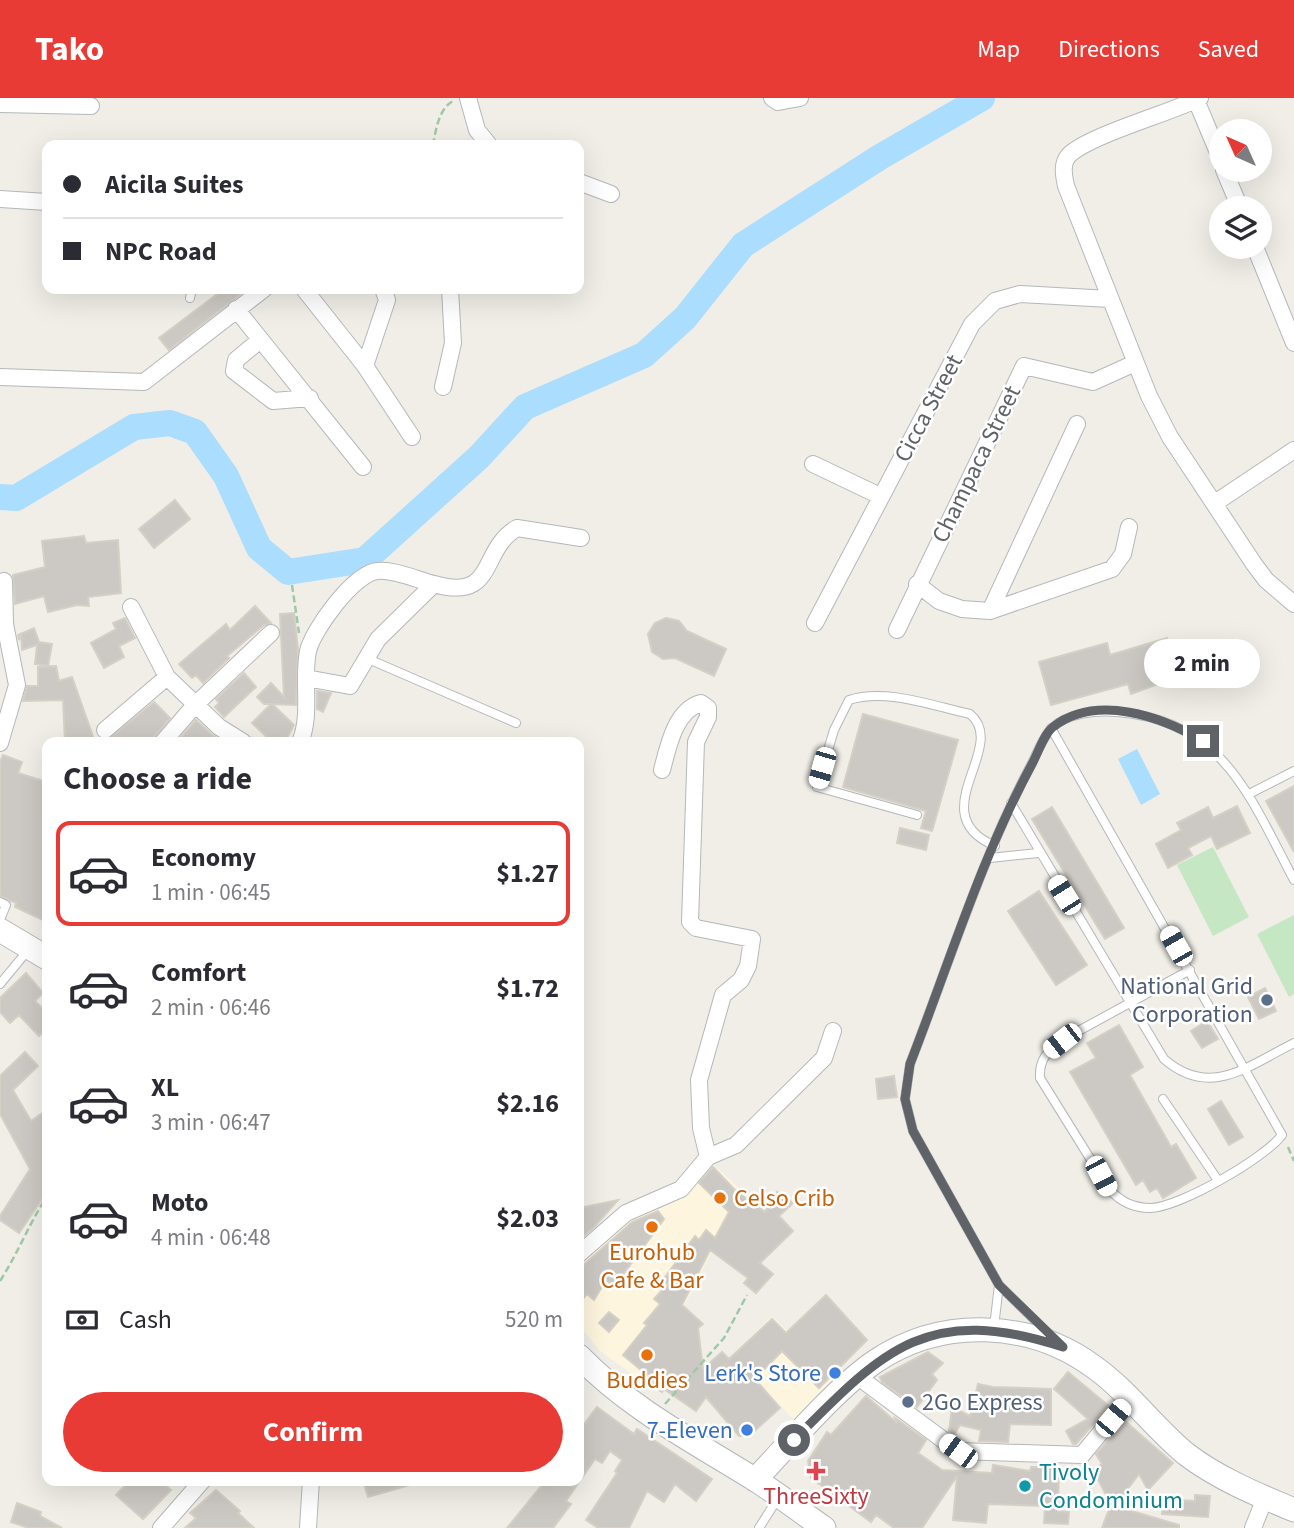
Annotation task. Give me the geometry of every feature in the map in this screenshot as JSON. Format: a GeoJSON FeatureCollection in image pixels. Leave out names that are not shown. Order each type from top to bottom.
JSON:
{"type":"FeatureCollection","features":[{"type":"Feature","properties":{"kind":"main road"},"geometry":{"type":"LineString","coordinates":[[0,930],[39,953]]}},
{"type":"Feature","properties":{"kind":"main road"},"geometry":{"type":"LineString","coordinates":[[755,1480],[857,1376],[901,1347],[935,1334],[994,1329],[1025,1334],[1063,1347],[1096,1368],[1187,1454],[1265,1498],[1294,1510]]}},
{"type":"Feature","properties":{"kind":"main road"},"geometry":{"type":"LineString","coordinates":[[584,1361],[611,1387],[654,1417],[755,1480],[824,1528]]}},
{"type":"Feature","properties":{"kind":"street"},"geometry":{"type":"LineString","coordinates":[[468,98],[477,130],[485,140]]}},
{"type":"Feature","properties":{"kind":"street"},"geometry":{"type":"LineString","coordinates":[[772,98],[778,102],[800,98]]}},
{"type":"Feature","properties":{"kind":"street"},"geometry":{"type":"LineString","coordinates":[[1209,128],[1198,99],[1087,144],[1068,156],[1063,170],[1066,186],[1135,363],[1171,437],[1266,580],[1294,604]]}},
{"type":"Feature","properties":{"kind":"street"},"geometry":{"type":"LineString","coordinates":[[0,104],[91,106]]}},
{"type":"Feature","properties":{"kind":"street"},"geometry":{"type":"LineString","coordinates":[[584,184],[611,194]]}},
{"type":"Feature","properties":{"kind":"street"},"geometry":{"type":"LineString","coordinates":[[0,199],[42,202]]}},
{"type":"Feature","properties":{"kind":"street"},"geometry":{"type":"LineString","coordinates":[[1260,259],[1294,343]]}},
{"type":"Feature","properties":{"kind":"street"},"geometry":{"type":"LineString","coordinates":[[0,377],[144,382],[257,294]]}},
{"type":"Feature","properties":{"kind":"street"},"geometry":{"type":"LineString","coordinates":[[308,294],[365,366],[412,438]]}},
{"type":"Feature","properties":{"kind":"street"},"geometry":{"type":"LineString","coordinates":[[365,366],[387,300],[385,294]]}},
{"type":"Feature","properties":{"kind":"street"},"geometry":{"type":"LineString","coordinates":[[443,387],[453,343],[450,294]]}},
{"type":"Feature","properties":{"kind":"street","name":"Cicca Street"},"geometry":{"type":"LineString","coordinates":[[815,623],[972,324],[995,301],[1020,294],[1110,299]]}},
{"type":"Feature","properties":{"kind":"street"},"geometry":{"type":"LineString","coordinates":[[236,309],[363,467]]}},
{"type":"Feature","properties":{"kind":"street"},"geometry":{"type":"LineString","coordinates":[[260,340],[236,360],[234,372],[273,401],[310,398]]}},
{"type":"Feature","properties":{"kind":"street","name":"Champaca Street"},"geometry":{"type":"LineString","coordinates":[[897,630],[1024,366],[1093,382],[1135,363]]}},
{"type":"Feature","properties":{"kind":"street"},"geometry":{"type":"LineString","coordinates":[[990,611],[1077,424]]}},
{"type":"Feature","properties":{"kind":"street"},"geometry":{"type":"LineString","coordinates":[[1214,503],[1292,452]]}},
{"type":"Feature","properties":{"kind":"street"},"geometry":{"type":"LineString","coordinates":[[813,464],[880,496]]}},
{"type":"Feature","properties":{"kind":"street"},"geometry":{"type":"LineString","coordinates":[[917,584],[939,601],[962,609],[990,611],[1112,569],[1123,554],[1129,527]]}},
{"type":"Feature","properties":{"kind":"street"},"geometry":{"type":"LineString","coordinates":[[301,737],[309,650],[328,612],[370,573],[377,571],[460,589],[481,579],[502,537],[517,528],[581,538]]}},
{"type":"Feature","properties":{"kind":"street"},"geometry":{"type":"LineString","coordinates":[[0,743],[17,685],[5,624],[4,581]]}},
{"type":"Feature","properties":{"kind":"street"},"geometry":{"type":"LineString","coordinates":[[306,678],[347,687],[354,683],[378,639],[435,584]]}},
{"type":"Feature","properties":{"kind":"street"},"geometry":{"type":"LineString","coordinates":[[131,607],[167,677],[219,727],[235,737]]}},
{"type":"Feature","properties":{"kind":"street"},"geometry":{"type":"LineString","coordinates":[[167,737],[195,705],[271,633]]}},
{"type":"Feature","properties":{"kind":"street"},"geometry":{"type":"LineString","coordinates":[[105,730],[167,677]]}},
{"type":"Feature","properties":{"kind":"street"},"geometry":{"type":"LineString","coordinates":[[662,770],[673,732],[688,709],[701,703],[708,708],[708,717],[696,742],[690,922],[696,928],[752,939],[748,966],[741,980],[723,995],[699,1080],[701,1128],[708,1157]]}},
{"type":"Feature","properties":{"kind":"street"},"geometry":{"type":"LineString","coordinates":[[584,1250],[626,1213],[681,1189],[708,1157],[736,1145],[824,1058],[834,1031]]}},
{"type":"Feature","properties":{"kind":"street"},"geometry":{"type":"LineString","coordinates":[[857,1376],[958,1451],[1082,1455],[1128,1399]]}},
{"type":"Feature","properties":{"kind":"street"},"geometry":{"type":"LineString","coordinates":[[161,1528],[198,1486]]}},
{"type":"Feature","properties":{"kind":"street"},"geometry":{"type":"LineString","coordinates":[[308,1528],[311,1486]]}},
{"type":"Feature","properties":{"kind":"street"},"geometry":{"type":"LineString","coordinates":[[1253,1528],[1265,1498]]}},
{"type":"Feature","properties":{"kind":"lane"},"geometry":{"type":"LineString","coordinates":[[366,658],[516,723]]}},
{"type":"Feature","properties":{"kind":"lane"},"geometry":{"type":"LineString","coordinates":[[917,815],[817,786],[834,730],[849,700],[864,695],[902,699],[970,714],[978,721],[982,734],[963,798],[964,814],[974,832],[995,846]]}},
{"type":"Feature","properties":{"kind":"lane"},"geometry":{"type":"LineString","coordinates":[[1063,1347],[999,1285],[913,1131],[905,1099],[910,1064],[1011,803],[1051,728],[1071,717],[1102,710],[1145,714],[1175,724],[1203,741],[1229,765],[1249,794],[1294,880]]}},
{"type":"Feature","properties":{"kind":"lane"},"geometry":{"type":"LineString","coordinates":[[1051,728],[1190,970],[1282,1135],[1257,1156],[1174,1204],[1153,1208],[1120,1201],[1109,1189],[1041,1078],[1039,1064],[1047,1052],[1130,1001],[1190,970]]}},
{"type":"Feature","properties":{"kind":"lane"},"geometry":{"type":"LineString","coordinates":[[1249,794],[1294,771]]}},
{"type":"Feature","properties":{"kind":"lane"},"geometry":{"type":"LineString","coordinates":[[1011,803],[1038,853],[1164,1059],[1178,1071],[1200,1080],[1215,1080],[1294,1043]]}},
{"type":"Feature","properties":{"kind":"lane"},"geometry":{"type":"LineString","coordinates":[[990,858],[1038,853]]}},
{"type":"Feature","properties":{"kind":"lane"},"geometry":{"type":"LineString","coordinates":[[0,902],[6,905],[0,920]]}},
{"type":"Feature","properties":{"kind":"lane"},"geometry":{"type":"LineString","coordinates":[[0,984],[39,953]]}},
{"type":"Feature","properties":{"kind":"lane"},"geometry":{"type":"LineString","coordinates":[[1163,1099],[1217,1179]]}},
{"type":"Feature","properties":{"kind":"lane"},"geometry":{"type":"LineString","coordinates":[[994,1329],[999,1285]]}},
{"type":"Feature","properties":{"kind":"lane"},"geometry":{"type":"LineString","coordinates":[[759,1528],[779,1496]]}},
{"type":"Feature","properties":{"kind":"path"},"geometry":{"type":"LineString","coordinates":[[434,140],[437,125],[448,104],[460,98]]}},
{"type":"Feature","properties":{"kind":"path"},"geometry":{"type":"LineString","coordinates":[[292,584],[300,636],[309,650]]}},
{"type":"Feature","properties":{"kind":"path"},"geometry":{"type":"LineString","coordinates":[[1282,1135],[1294,1161]]}},
{"type":"Feature","properties":{"kind":"path"},"geometry":{"type":"LineString","coordinates":[[0,1281],[26,1240],[28,1226],[42,1204]]}},
{"type":"Feature","properties":{"kind":"path"},"geometry":{"type":"LineString","coordinates":[[654,1417],[724,1338],[747,1295]]}},
{"type":"Feature","properties":{"kind":"shaded area"},"geometry":{"type":"Polygon","coordinates":[[[708,1160],[749,1197],[719,1237],[674,1326],[641,1380],[600,1351],[584,1331],[584,1260],[632,1212],[662,1201],[708,1160]]]}},
{"type":"Feature","properties":{"kind":"shaded area"},"geometry":{"type":"Polygon","coordinates":[[[772,1316],[836,1380],[795,1421],[732,1355],[772,1316]]]}},
{"type":"Feature","properties":{"kind":"green space"},"geometry":{"type":"Polygon","coordinates":[[[1213,847],[1249,917],[1213,936],[1177,865],[1213,847]]]}},
{"type":"Feature","properties":{"kind":"green space"},"geometry":{"type":"Polygon","coordinates":[[[1294,915],[1294,994],[1289,997],[1257,934],[1294,915]]]}},
{"type":"Feature","properties":{"kind":"water"},"geometry":{"type":"Polygon","coordinates":[[[1137,749],[1160,794],[1141,805],[1118,759],[1137,749]]]}},
{"type":"Feature","properties":{"kind":"building"},"geometry":{"type":"Polygon","coordinates":[[[217,294],[241,294],[169,350],[159,338],[217,294]]]}},
{"type":"Feature","properties":{"kind":"building"},"geometry":{"type":"Polygon","coordinates":[[[175,500],[190,519],[154,548],[139,529],[175,500]]]}},
{"type":"Feature","properties":{"kind":"building"},"geometry":{"type":"Polygon","coordinates":[[[84,536],[86,543],[118,540],[121,593],[88,597],[89,606],[77,605],[48,612],[44,596],[15,604],[13,575],[45,567],[42,541],[84,536]]]}},
{"type":"Feature","properties":{"kind":"building"},"geometry":{"type":"Polygon","coordinates":[[[255,606],[271,623],[264,625],[227,656],[229,658],[203,683],[196,675],[192,678],[179,664],[226,624],[230,630],[255,606]]]}},
{"type":"Feature","properties":{"kind":"building"},"geometry":{"type":"Polygon","coordinates":[[[294,613],[298,649],[296,705],[272,704],[294,725],[288,737],[267,737],[252,723],[271,704],[264,704],[257,697],[271,683],[284,697],[280,614],[294,613]]]}},
{"type":"Feature","properties":{"kind":"building"},"geometry":{"type":"Polygon","coordinates":[[[125,618],[135,638],[119,646],[124,657],[104,668],[91,643],[116,629],[113,623],[125,618]]]}},
{"type":"Feature","properties":{"kind":"building"},"geometry":{"type":"Polygon","coordinates":[[[666,618],[679,621],[687,631],[726,649],[714,676],[675,658],[663,659],[652,652],[648,634],[655,623],[666,618]]]}},
{"type":"Feature","properties":{"kind":"building"},"geometry":{"type":"Polygon","coordinates":[[[34,628],[39,642],[52,644],[48,666],[35,664],[37,645],[22,650],[21,634],[34,628]]]}},
{"type":"Feature","properties":{"kind":"building"},"geometry":{"type":"Polygon","coordinates":[[[1167,638],[1178,677],[1131,694],[1128,684],[1051,705],[1039,662],[1107,643],[1110,655],[1167,638]]]}},
{"type":"Feature","properties":{"kind":"building"},"geometry":{"type":"Polygon","coordinates":[[[56,666],[59,681],[72,677],[93,737],[65,737],[63,700],[23,701],[27,686],[38,686],[38,667],[56,666]]]}},
{"type":"Feature","properties":{"kind":"building"},"geometry":{"type":"Polygon","coordinates":[[[244,673],[256,687],[224,717],[215,707],[219,703],[216,699],[244,673]]]}},
{"type":"Feature","properties":{"kind":"building"},"geometry":{"type":"Polygon","coordinates":[[[317,691],[331,693],[323,712],[317,709],[317,691]]]}},
{"type":"Feature","properties":{"kind":"building"},"geometry":{"type":"Polygon","coordinates":[[[154,702],[170,718],[154,737],[111,737],[154,702]]]}},
{"type":"Feature","properties":{"kind":"building"},"geometry":{"type":"Polygon","coordinates":[[[863,714],[958,740],[932,831],[921,828],[926,811],[843,787],[863,714]]]}},
{"type":"Feature","properties":{"kind":"building"},"geometry":{"type":"Polygon","coordinates":[[[196,720],[215,737],[181,737],[196,720]]]}},
{"type":"Feature","properties":{"kind":"building"},"geometry":{"type":"Polygon","coordinates":[[[3,755],[22,762],[18,773],[42,780],[42,920],[15,907],[16,903],[0,896],[0,762],[3,755]]]}},
{"type":"Feature","properties":{"kind":"building"},"geometry":{"type":"Polygon","coordinates":[[[1294,786],[1294,852],[1266,801],[1294,786]]]}},
{"type":"Feature","properties":{"kind":"building"},"geometry":{"type":"Polygon","coordinates":[[[1237,806],[1250,833],[1217,849],[1211,836],[1188,848],[1192,855],[1168,868],[1156,844],[1181,830],[1177,823],[1208,807],[1213,818],[1237,806]]]}},
{"type":"Feature","properties":{"kind":"building"},"geometry":{"type":"Polygon","coordinates":[[[1052,807],[1124,928],[1105,939],[1032,819],[1052,807]]]}},
{"type":"Feature","properties":{"kind":"building"},"geometry":{"type":"Polygon","coordinates":[[[900,828],[929,835],[926,850],[897,843],[900,828]]]}},
{"type":"Feature","properties":{"kind":"building"},"geometry":{"type":"Polygon","coordinates":[[[1039,891],[1087,965],[1056,985],[1008,911],[1039,891]]]}},
{"type":"Feature","properties":{"kind":"building"},"geometry":{"type":"Polygon","coordinates":[[[26,973],[42,992],[35,1001],[42,1008],[42,1033],[39,1036],[19,1015],[10,1023],[0,1012],[0,998],[26,973]]]}},
{"type":"Feature","properties":{"kind":"building"},"geometry":{"type":"Polygon","coordinates":[[[1265,988],[1276,1011],[1259,1019],[1248,997],[1265,988]]]}},
{"type":"Feature","properties":{"kind":"building"},"geometry":{"type":"Polygon","coordinates":[[[1207,1021],[1218,1039],[1202,1048],[1191,1031],[1207,1021]]]}},
{"type":"Feature","properties":{"kind":"building"},"geometry":{"type":"Polygon","coordinates":[[[1119,1025],[1143,1067],[1130,1075],[1171,1147],[1176,1144],[1196,1178],[1163,1198],[1157,1188],[1150,1192],[1143,1180],[1136,1185],[1070,1072],[1096,1058],[1087,1043],[1119,1025]]]}},
{"type":"Feature","properties":{"kind":"building"},"geometry":{"type":"Polygon","coordinates":[[[25,1052],[38,1066],[13,1090],[31,1121],[42,1113],[42,1199],[19,1233],[0,1220],[0,1216],[30,1169],[0,1114],[0,1076],[25,1052]]]}},
{"type":"Feature","properties":{"kind":"building"},"geometry":{"type":"Polygon","coordinates":[[[894,1076],[897,1097],[878,1099],[876,1079],[894,1076]]]}},
{"type":"Feature","properties":{"kind":"building"},"geometry":{"type":"Polygon","coordinates":[[[1221,1101],[1243,1137],[1229,1145],[1208,1109],[1221,1101]]]}},
{"type":"Feature","properties":{"kind":"building"},"geometry":{"type":"Polygon","coordinates":[[[713,1167],[736,1191],[765,1212],[777,1192],[793,1203],[779,1216],[793,1231],[760,1263],[773,1274],[756,1293],[744,1283],[748,1278],[710,1250],[682,1305],[703,1324],[698,1328],[703,1369],[722,1352],[729,1359],[772,1319],[786,1333],[826,1295],[867,1340],[819,1388],[782,1351],[755,1379],[780,1408],[749,1436],[739,1436],[706,1397],[696,1411],[664,1389],[662,1392],[644,1380],[647,1375],[623,1355],[660,1304],[654,1299],[668,1284],[663,1280],[695,1236],[699,1240],[706,1230],[715,1238],[729,1212],[699,1183],[713,1167]]]}},
{"type":"Feature","properties":{"kind":"building"},"geometry":{"type":"Polygon","coordinates":[[[618,1200],[584,1236],[584,1207],[618,1200]]]}},
{"type":"Feature","properties":{"kind":"building"},"geometry":{"type":"Polygon","coordinates":[[[658,1211],[664,1219],[614,1287],[606,1280],[594,1300],[587,1294],[584,1298],[584,1265],[632,1222],[658,1211]]]}},
{"type":"Feature","properties":{"kind":"building"},"geometry":{"type":"Polygon","coordinates":[[[609,1312],[619,1320],[609,1332],[599,1323],[609,1312]]]}},
{"type":"Feature","properties":{"kind":"building"},"geometry":{"type":"Polygon","coordinates":[[[928,1352],[943,1363],[932,1374],[937,1380],[917,1407],[882,1382],[880,1377],[928,1352]]]}},
{"type":"Feature","properties":{"kind":"building"},"geometry":{"type":"Polygon","coordinates":[[[1068,1372],[1109,1406],[1076,1444],[1073,1444],[1066,1431],[1088,1419],[1054,1389],[1068,1372]]]}},
{"type":"Feature","properties":{"kind":"building"},"geometry":{"type":"Polygon","coordinates":[[[978,1384],[1051,1389],[1051,1425],[1010,1424],[1008,1442],[979,1441],[981,1430],[960,1425],[954,1435],[949,1431],[952,1407],[970,1416],[978,1384]]]}},
{"type":"Feature","properties":{"kind":"building"},"geometry":{"type":"Polygon","coordinates":[[[866,1396],[897,1423],[895,1418],[926,1440],[918,1453],[942,1470],[992,1473],[993,1465],[1030,1471],[1031,1467],[1059,1467],[1058,1511],[1069,1512],[1068,1524],[1044,1523],[1045,1506],[988,1504],[986,1523],[953,1520],[957,1476],[922,1528],[894,1528],[876,1515],[871,1522],[811,1478],[808,1461],[827,1432],[831,1435],[866,1396]]]}},
{"type":"Feature","properties":{"kind":"building"},"geometry":{"type":"Polygon","coordinates":[[[597,1407],[634,1434],[637,1429],[712,1479],[696,1501],[675,1484],[664,1502],[647,1491],[629,1528],[598,1528],[586,1520],[617,1473],[615,1471],[622,1460],[610,1451],[602,1463],[595,1459],[584,1475],[584,1424],[597,1407]]]}},
{"type":"Feature","properties":{"kind":"building"},"geometry":{"type":"Polygon","coordinates":[[[1125,1421],[1173,1463],[1148,1490],[1139,1474],[1115,1506],[1179,1525],[1179,1528],[1102,1528],[1111,1504],[1093,1470],[1102,1464],[1096,1454],[1125,1421]]]}},
{"type":"Feature","properties":{"kind":"building"},"geometry":{"type":"Polygon","coordinates":[[[124,1486],[167,1486],[171,1490],[143,1519],[116,1495],[124,1486]]]}},
{"type":"Feature","properties":{"kind":"building"},"geometry":{"type":"Polygon","coordinates":[[[365,1486],[406,1486],[368,1497],[365,1486]]]}},
{"type":"Feature","properties":{"kind":"building"},"geometry":{"type":"Polygon","coordinates":[[[541,1486],[576,1486],[566,1501],[571,1504],[553,1528],[507,1528],[541,1486]]]}},
{"type":"Feature","properties":{"kind":"building"},"geometry":{"type":"Polygon","coordinates":[[[216,1490],[240,1511],[238,1513],[254,1528],[185,1528],[196,1518],[190,1513],[216,1490]]]}},
{"type":"Feature","properties":{"kind":"building"},"geometry":{"type":"Polygon","coordinates":[[[1195,1495],[1210,1496],[1208,1517],[1162,1514],[1163,1499],[1195,1501],[1195,1495]]]}},
{"type":"Feature","properties":{"kind":"building"},"geometry":{"type":"Polygon","coordinates":[[[17,1503],[41,1512],[40,1516],[62,1528],[29,1528],[11,1522],[17,1503]]]}},
{"type":"Feature","properties":{"kind":"waterway"},"geometry":{"type":"LineString","coordinates":[[0,497],[16,498],[134,427],[170,423],[195,432],[226,476],[259,548],[288,572],[365,560],[479,457],[525,407],[644,355],[685,318],[743,245],[880,157],[982,98]]}},
{"type":"Feature","properties":{"kind":"place","name":"National Grid Corporation"},"geometry":{"type":"Point","coordinates":[1267,1000]}},
{"type":"Feature","properties":{"kind":"place","name":"Celso Crib"},"geometry":{"type":"Point","coordinates":[720,1198]}},
{"type":"Feature","properties":{"kind":"place","name":"Eurohub Cafe & Bar"},"geometry":{"type":"Point","coordinates":[652,1227]}},
{"type":"Feature","properties":{"kind":"place","name":"Buddies"},"geometry":{"type":"Point","coordinates":[647,1355]}},
{"type":"Feature","properties":{"kind":"place","name":"Lerk's Store"},"geometry":{"type":"Point","coordinates":[835,1373]}},
{"type":"Feature","properties":{"kind":"place","name":"2Go Express"},"geometry":{"type":"Point","coordinates":[908,1402]}},
{"type":"Feature","properties":{"kind":"place","name":"7-Eleven"},"geometry":{"type":"Point","coordinates":[747,1430]}},
{"type":"Feature","properties":{"kind":"place","name":"ThreeSixty"},"geometry":{"type":"Point","coordinates":[816,1471]}},
{"type":"Feature","properties":{"kind":"place","name":"Tivoly Condominium"},"geometry":{"type":"Point","coordinates":[1025,1486]}},
{"type":"Feature","properties":{"kind":"route"},"geometry":{"type":"LineString","coordinates":[[794,1440],[875,1361],[935,1334],[994,1329],[1025,1334],[1063,1347],[999,1285],[913,1131],[905,1099],[910,1064],[1011,803],[1051,728],[1071,717],[1102,710],[1145,714],[1175,724],[1203,741]]}}]}
